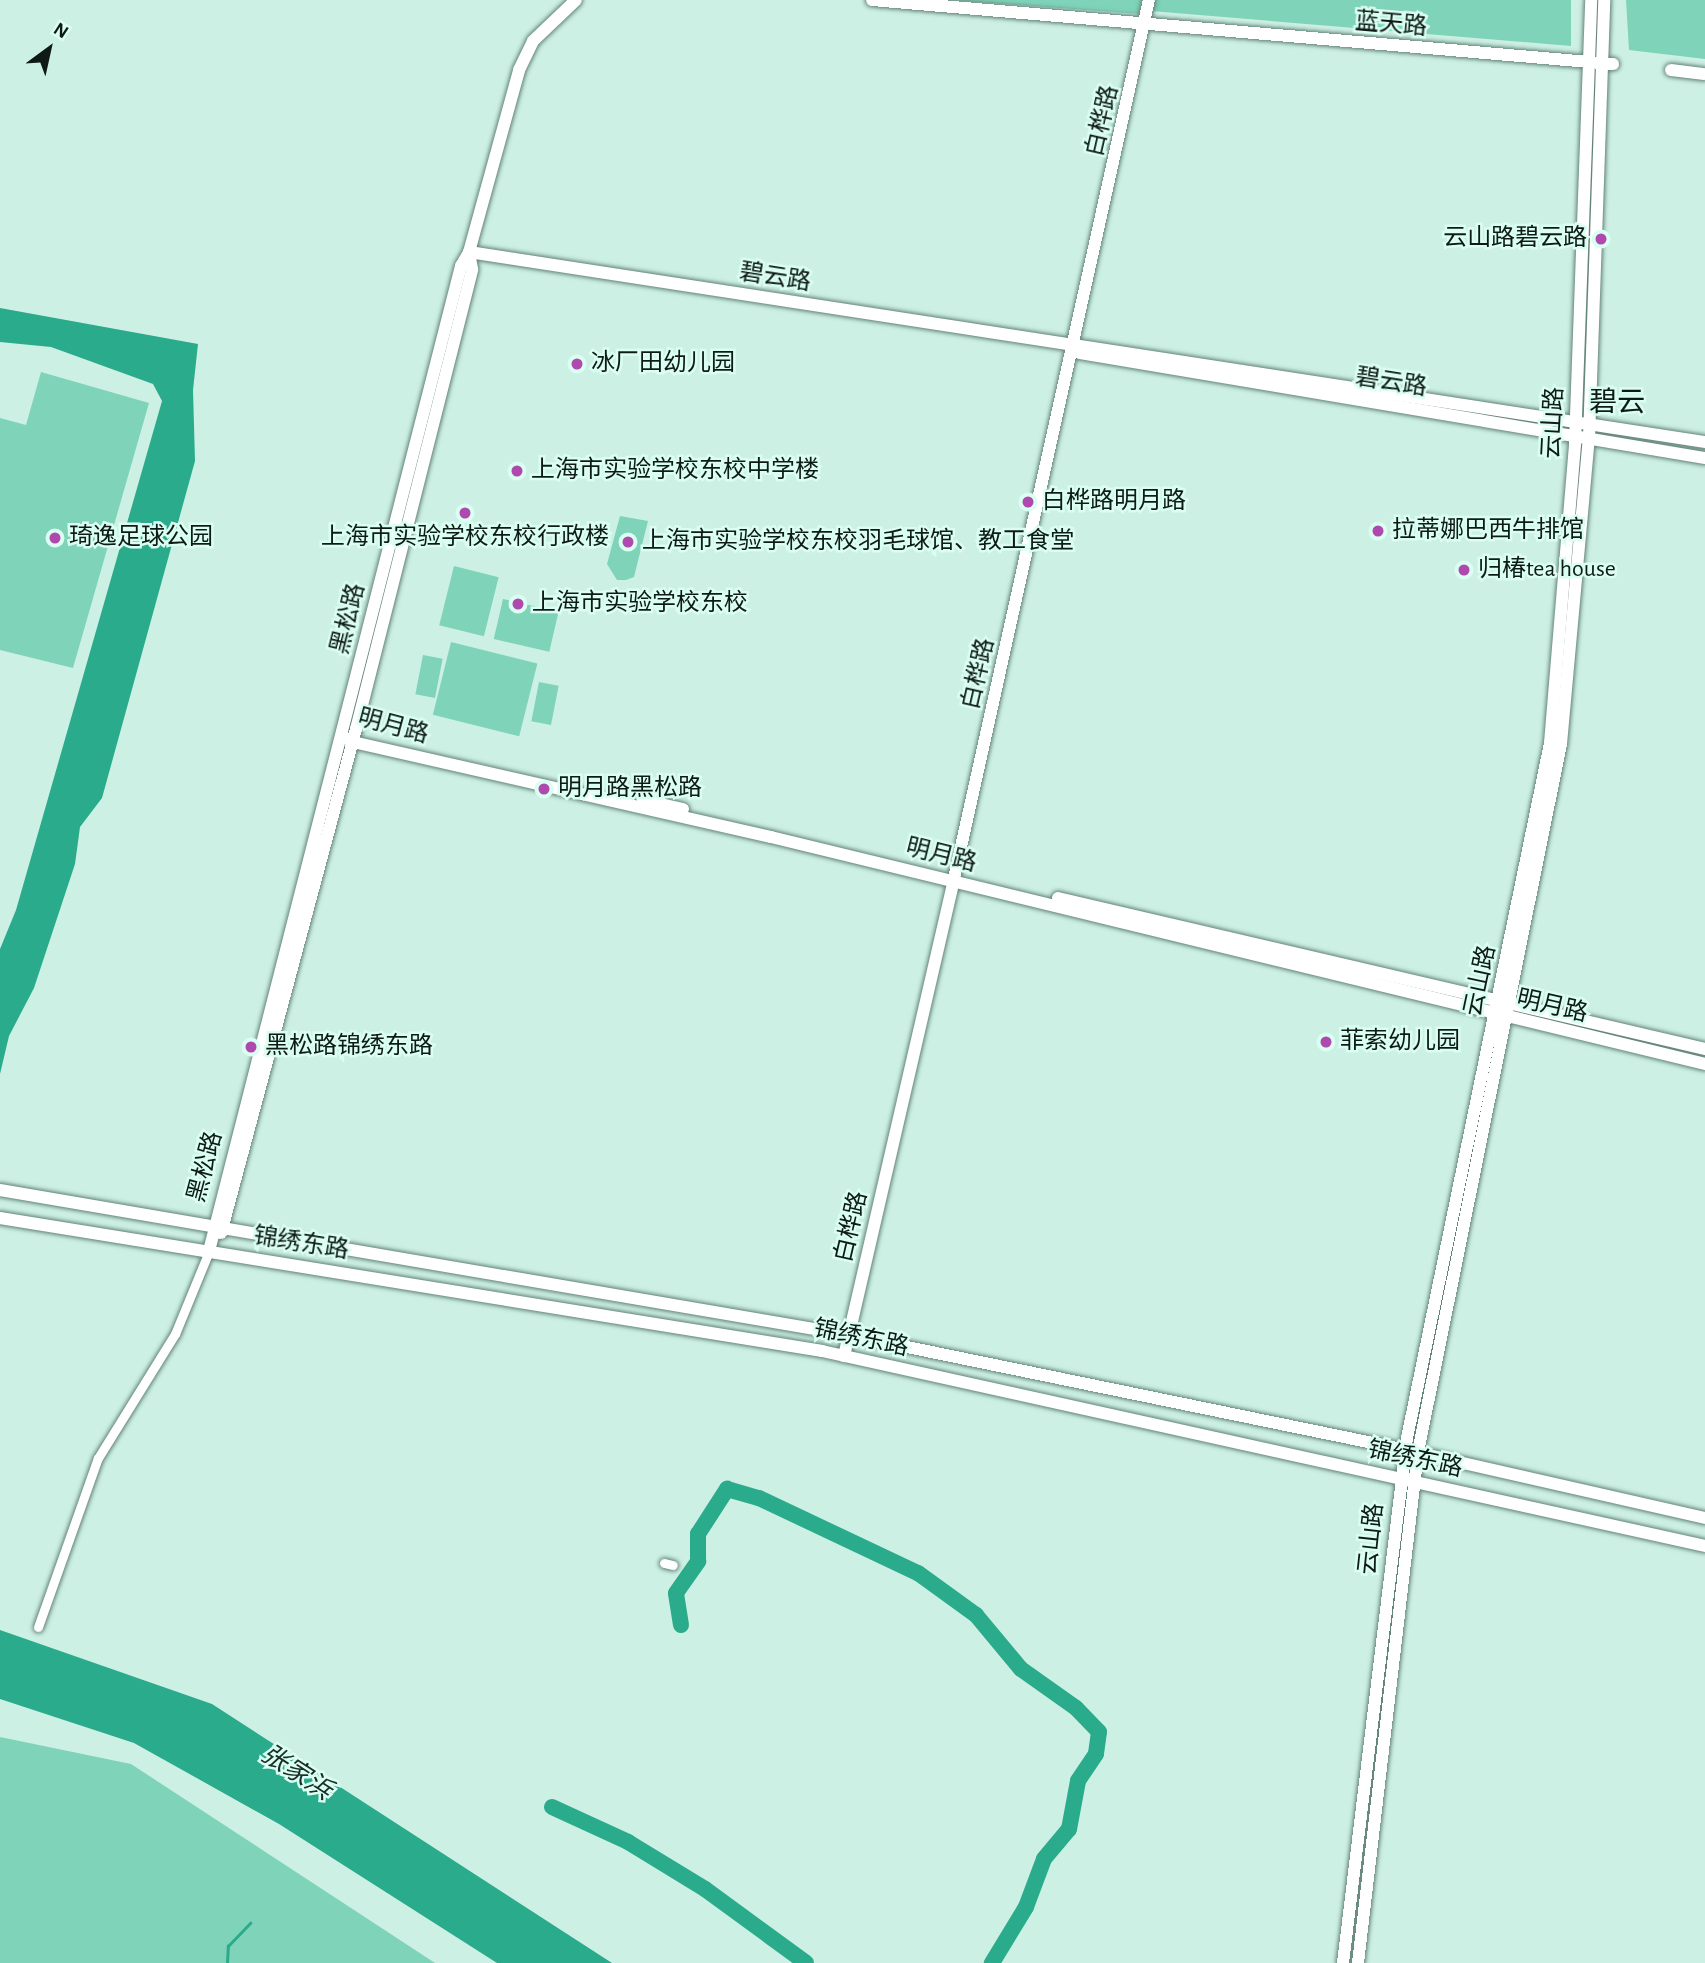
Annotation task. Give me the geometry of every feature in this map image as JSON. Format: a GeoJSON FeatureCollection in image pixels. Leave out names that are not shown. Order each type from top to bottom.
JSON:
{"type":"FeatureCollection","features":[{"type":"Feature","properties":{"kind":"street","name":"蓝天路"},"geometry":{"type":"LineString","coordinates":[[872,0],[1601,63]]}},
{"type":"Feature","properties":{"kind":"street","name":"白桦路"},"geometry":{"type":"LineString","coordinates":[[844,1356],[955,877],[1146,25],[1149,0]]}},
{"type":"Feature","properties":{"kind":"street","name":"云山路"},"geometry":{"type":"LineString","coordinates":[[1505,1002],[1550,743],[1576,429],[1601,63],[1591,0]]}},
{"type":"Feature","properties":{"kind":"street","name":"云山路"},"geometry":{"type":"LineString","coordinates":[[1343,1963],[1411,1451],[1561,744],[1590,438],[1604,0]]}},
{"type":"Feature","properties":{"kind":"street","name":"黑松路"},"geometry":{"type":"LineString","coordinates":[[209,1251],[219,1225],[350,738],[461,266],[469,252],[519,71],[533,41],[575,1]]}},
{"type":"Feature","properties":{"kind":"street"},"geometry":{"type":"LineString","coordinates":[[1671,70],[1705,74]]}},
{"type":"Feature","properties":{"kind":"street","name":"碧云路"},"geometry":{"type":"LineString","coordinates":[[469,252],[1074,346],[1080,353],[1576,429],[1590,438],[1705,458]]}},
{"type":"Feature","properties":{"kind":"street","name":"碧云路"},"geometry":{"type":"LineString","coordinates":[[1576,429],[1590,424],[1705,442]]}},
{"type":"Feature","properties":{"kind":"street","name":"明月路"},"geometry":{"type":"LineString","coordinates":[[350,738],[1705,1049]]}},
{"type":"Feature","properties":{"kind":"street","name":"明月路"},"geometry":{"type":"LineString","coordinates":[[955,877],[1501,1017],[1705,1064]]}},
{"type":"Feature","properties":{"kind":"street","name":"锦绣东路"},"geometry":{"type":"LineString","coordinates":[[0,1190],[219,1225],[849,1335],[1411,1451],[1705,1518]]}},
{"type":"Feature","properties":{"kind":"street","name":"锦绣东路"},"geometry":{"type":"LineString","coordinates":[[0,1218],[715,1331],[844,1356],[1705,1546]]}},
{"type":"Feature","properties":{"kind":"street"},"geometry":{"type":"LineString","coordinates":[[38,1627],[98,1458],[175,1334],[209,1251]]}},
{"type":"Feature","properties":{"kind":"street","name":"云山路"},"geometry":{"type":"LineString","coordinates":[[1359,1963],[1407,1480]]}},
{"type":"Feature","properties":{"kind":"shaded area"},"geometry":{"type":"Polygon","coordinates":[[[952,0],[1142,0],[1140,14],[952,0]]]}},
{"type":"Feature","properties":{"kind":"shaded area"},"geometry":{"type":"Polygon","coordinates":[[[1152,0],[1571,0],[1571,46],[1151,11],[1152,0]]]}},
{"type":"Feature","properties":{"kind":"shaded area"},"geometry":{"type":"Polygon","coordinates":[[[1626,0],[1705,0],[1705,59],[1629,50],[1626,0]]]}},
{"type":"Feature","properties":{"kind":"shaded area","name":"琦逸足球公园"},"geometry":{"type":"Polygon","coordinates":[[[41,372],[149,403],[73,668],[0,650],[0,418],[26,425],[41,372]]]}},
{"type":"Feature","properties":{"kind":"shaded area","name":"上海市实验学校东校羽毛球馆、教工食堂"},"geometry":{"type":"Polygon","coordinates":[[[620,516],[648,521],[634,577],[626,580],[617,580],[607,564],[620,516]]]}},
{"type":"Feature","properties":{"kind":"shaded area"},"geometry":{"type":"Polygon","coordinates":[[[454,566],[499,577],[484,636],[439,625],[454,566]]]}},
{"type":"Feature","properties":{"kind":"shaded area"},"geometry":{"type":"Polygon","coordinates":[[[503,599],[559,612],[549,652],[494,639],[503,599]]]}},
{"type":"Feature","properties":{"kind":"shaded area"},"geometry":{"type":"Polygon","coordinates":[[[451,642],[537,664],[519,736],[433,715],[451,642]]]}},
{"type":"Feature","properties":{"kind":"shaded area"},"geometry":{"type":"Polygon","coordinates":[[[423,655],[443,659],[435,698],[415,694],[423,655]]]}},
{"type":"Feature","properties":{"kind":"shaded area"},"geometry":{"type":"Polygon","coordinates":[[[539,682],[559,686],[551,725],[531,721],[539,682]]]}},
{"type":"Feature","properties":{"kind":"shaded area"},"geometry":{"type":"Polygon","coordinates":[[[0,1737],[131,1764],[435,1963],[0,1963],[0,1737]]]}},
{"type":"Feature","properties":{"kind":"water"},"geometry":{"type":"Polygon","coordinates":[[[0,308],[198,344],[193,390],[195,461],[102,798],[80,827],[75,864],[34,988],[9,1036],[0,1074],[0,949],[16,910],[162,401],[153,384],[51,347],[0,342],[0,308]]]}},
{"type":"Feature","properties":{"kind":"water","name":"张家浜"},"geometry":{"type":"Polygon","coordinates":[[[0,1630],[212,1704],[612,1963],[497,1963],[279,1824],[134,1743],[0,1699],[0,1630]]]}},
{"type":"Feature","properties":{"kind":"waterway"},"geometry":{"type":"LineString","coordinates":[[681,1625],[676,1593],[698,1561],[698,1534],[727,1489],[759,1498],[918,1573],[976,1615],[1021,1669],[1076,1708],[1099,1732],[1096,1754],[1078,1781],[1069,1829],[1044,1859],[1026,1907],[992,1963]]}},
{"type":"Feature","properties":{"kind":"waterway"},"geometry":{"type":"LineString","coordinates":[[552,1807],[628,1842],[705,1889],[806,1963]]}},
{"type":"Feature","properties":{"kind":"waterway"},"geometry":{"type":"LineString","coordinates":[[227,1963],[228,1946],[250,1923]]}},
{"type":"Feature","properties":{"kind":"place","name":"云山路碧云路"},"geometry":{"type":"Point","coordinates":[1601,239]}},
{"type":"Feature","properties":{"kind":"place","name":"冰厂田幼儿园"},"geometry":{"type":"Point","coordinates":[577,364]}},
{"type":"Feature","properties":{"kind":"place","name":"上海市实验学校东校中学楼"},"geometry":{"type":"Point","coordinates":[517,471]}},
{"type":"Feature","properties":{"kind":"place","name":"白桦路明月路"},"geometry":{"type":"Point","coordinates":[1028,502]}},
{"type":"Feature","properties":{"kind":"place","name":"上海市实验学校东校行政楼"},"geometry":{"type":"Point","coordinates":[465,513]}},
{"type":"Feature","properties":{"kind":"place","name":"拉蒂娜巴西牛排馆"},"geometry":{"type":"Point","coordinates":[1378,531]}},
{"type":"Feature","properties":{"kind":"place","name":"琦逸足球公园"},"geometry":{"type":"Point","coordinates":[55,538]}},
{"type":"Feature","properties":{"kind":"place","name":"上海市实验学校东校羽毛球馆、教工食堂"},"geometry":{"type":"Point","coordinates":[628,542]}},
{"type":"Feature","properties":{"kind":"place","name":"归椿tea house"},"geometry":{"type":"Point","coordinates":[1464,570]}},
{"type":"Feature","properties":{"kind":"place","name":"上海市实验学校东校"},"geometry":{"type":"Point","coordinates":[518,604]}},
{"type":"Feature","properties":{"kind":"place","name":"明月路黑松路"},"geometry":{"type":"Point","coordinates":[544,789]}},
{"type":"Feature","properties":{"kind":"place","name":"菲索幼儿园"},"geometry":{"type":"Point","coordinates":[1326,1042]}},
{"type":"Feature","properties":{"kind":"place","name":"黑松路锦绣东路"},"geometry":{"type":"Point","coordinates":[251,1047]}},
{"type":"Feature","properties":{"kind":"district","name":"碧云"},"geometry":{"type":"Point","coordinates":[1617,403]}}]}
